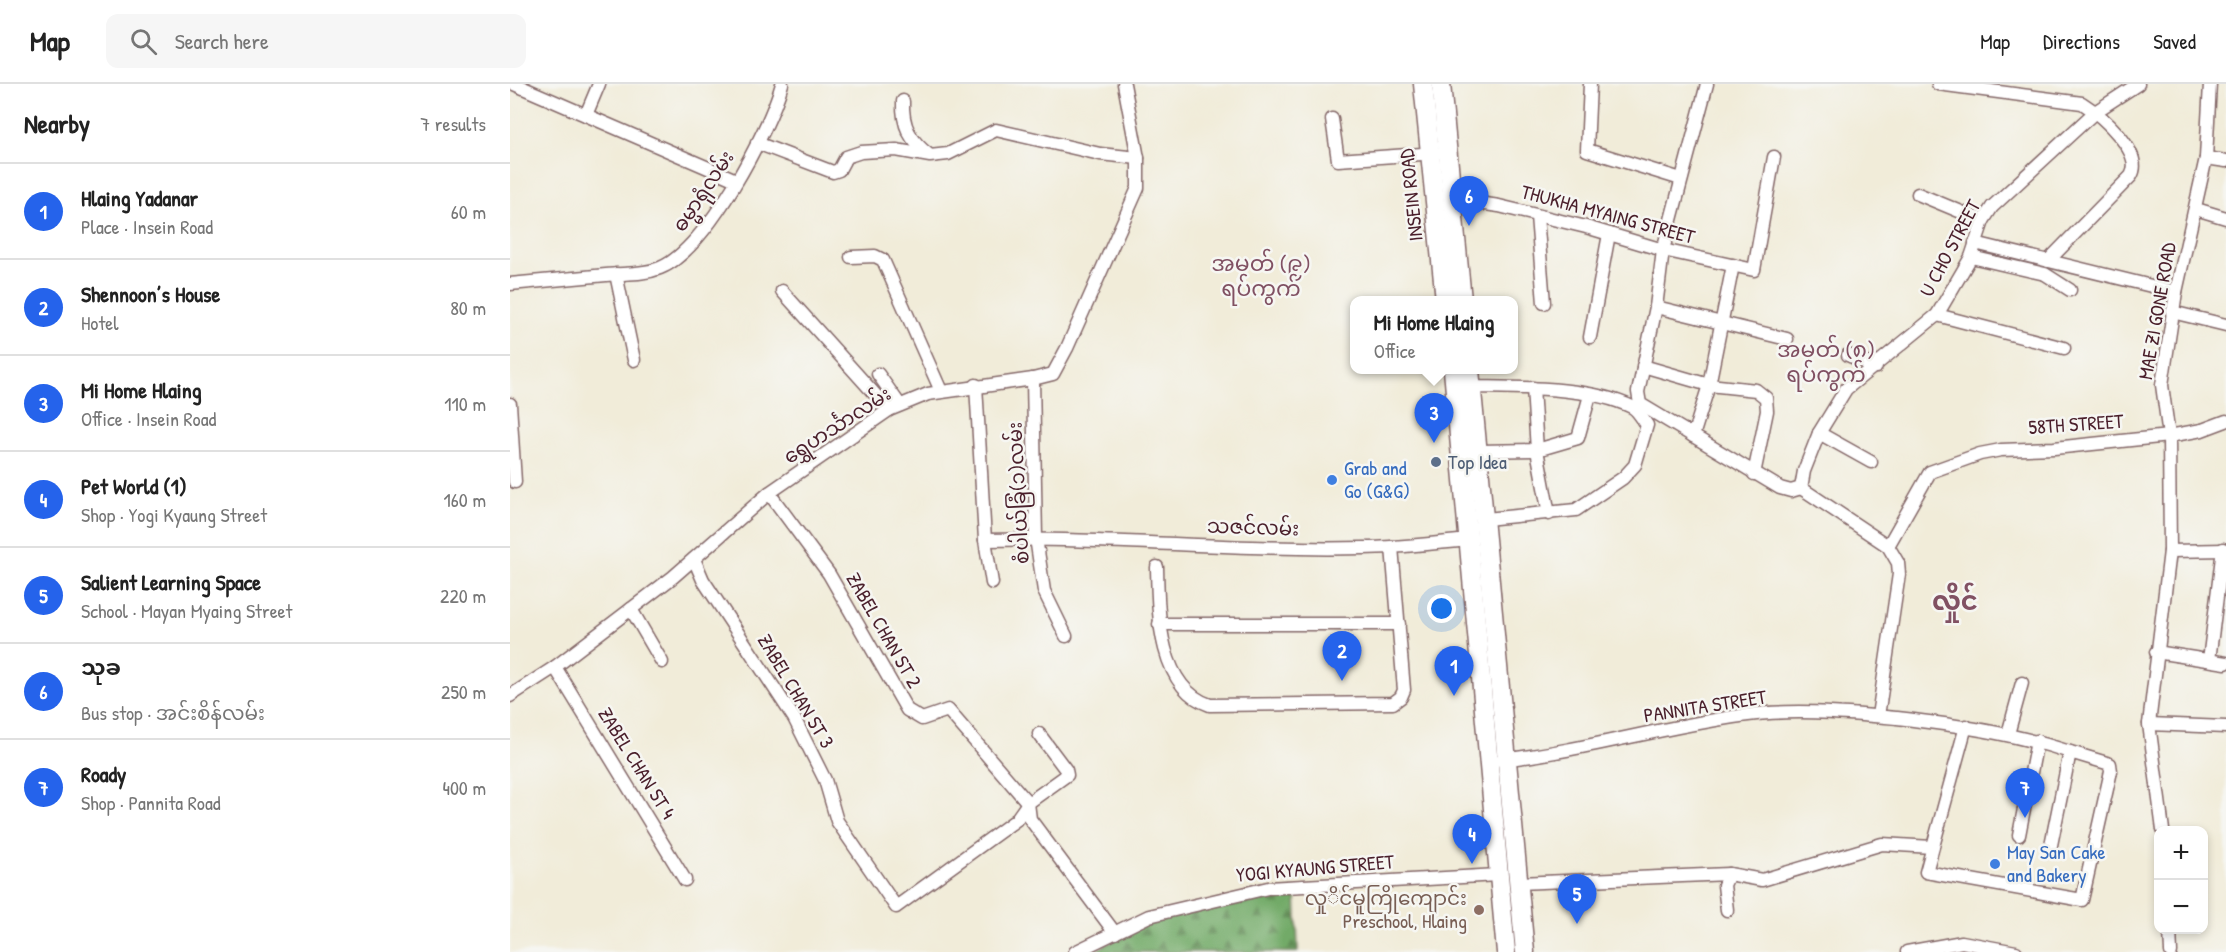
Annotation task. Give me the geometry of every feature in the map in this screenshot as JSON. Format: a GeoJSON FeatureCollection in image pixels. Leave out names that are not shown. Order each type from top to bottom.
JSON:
{"type":"FeatureCollection","features":[{"type":"Feature","properties":{"kind":"main road","name":"INSEIN ROAD"},"geometry":{"type":"LineString","coordinates":[[1423,84],[1445,296]]}},
{"type":"Feature","properties":{"kind":"main road"},"geometry":{"type":"LineString","coordinates":[[1441,84],[1462,296]]}},
{"type":"Feature","properties":{"kind":"main road"},"geometry":{"type":"LineString","coordinates":[[1454,374],[1477,540],[1498,652],[1525,952]]}},
{"type":"Feature","properties":{"kind":"main road"},"geometry":{"type":"LineString","coordinates":[[1471,378],[1486,519],[1477,540],[1479,654],[1506,952]]}},
{"type":"Feature","properties":{"kind":"main road"},"geometry":{"type":"LineString","coordinates":[[1479,654],[1498,652]]}},
{"type":"Feature","properties":{"kind":"main road"},"geometry":{"type":"LineString","coordinates":[[1498,875],[1518,879]]}},
{"type":"Feature","properties":{"kind":"street"},"geometry":{"type":"LineString","coordinates":[[514,84],[736,180]]}},
{"type":"Feature","properties":{"kind":"street"},"geometry":{"type":"LineString","coordinates":[[586,115],[598,84]]}},
{"type":"Feature","properties":{"kind":"street","name":"ဓမ္မာရုံလမ်း"},"geometry":{"type":"LineString","coordinates":[[510,284],[648,272],[676,260],[708,225],[736,180],[757,143],[783,84]]}},
{"type":"Feature","properties":{"kind":"street","name":"ရွှေဟင်္သာလမ်း"},"geometry":{"type":"LineString","coordinates":[[510,696],[555,666],[631,609],[694,559],[769,493],[894,408],[941,391],[1033,380],[1053,374],[1067,348],[1138,188],[1138,158],[1124,84]]}},
{"type":"Feature","properties":{"kind":"street"},"geometry":{"type":"LineString","coordinates":[[1590,84],[1587,150],[1681,179]]}},
{"type":"Feature","properties":{"kind":"street"},"geometry":{"type":"LineString","coordinates":[[1707,84],[1663,250],[1656,307],[1638,392],[1640,404],[1780,488],[1791,491],[1801,488],[1888,546],[1898,563],[1899,574],[1878,716]]}},
{"type":"Feature","properties":{"kind":"street"},"geometry":{"type":"LineString","coordinates":[[1938,84],[1959,85],[2082,104],[2096,112],[2133,155],[2134,170],[2048,261]]}},
{"type":"Feature","properties":{"kind":"street","name":"U CHO STREET"},"geometry":{"type":"LineString","coordinates":[[1801,488],[1804,471],[1819,433],[1846,389],[1876,367],[1937,315],[1971,257],[1983,220],[1992,207],[2096,112],[2138,84]]}},
{"type":"Feature","properties":{"kind":"street","name":"MAE ZI GONE ROAD"},"geometry":{"type":"LineString","coordinates":[[2162,826],[2149,724],[2170,551],[2169,436],[2162,385],[2172,312],[2206,158],[2210,84]]}},
{"type":"Feature","properties":{"kind":"street"},"geometry":{"type":"LineString","coordinates":[[903,101],[906,129],[915,144],[930,156]]}},
{"type":"Feature","properties":{"kind":"street"},"geometry":{"type":"LineString","coordinates":[[1332,119],[1338,160],[1448,151]]}},
{"type":"Feature","properties":{"kind":"street"},"geometry":{"type":"LineString","coordinates":[[757,143],[833,172],[839,170],[846,157],[861,152],[896,150],[930,156],[965,148],[988,132],[996,130],[1100,154],[1138,158]]}},
{"type":"Feature","properties":{"kind":"street","name":"THUKHA MYAING STREET"},"geometry":{"type":"LineString","coordinates":[[1451,200],[1499,206],[1663,250],[1754,270],[1774,157]]}},
{"type":"Feature","properties":{"kind":"street"},"geometry":{"type":"LineString","coordinates":[[2206,158],[2226,161]]}},
{"type":"Feature","properties":{"kind":"street"},"geometry":{"type":"LineString","coordinates":[[1918,194],[1983,220]]}},
{"type":"Feature","properties":{"kind":"street"},"geometry":{"type":"LineString","coordinates":[[2196,209],[2226,218]]}},
{"type":"Feature","properties":{"kind":"street"},"geometry":{"type":"LineString","coordinates":[[1537,216],[1544,303]]}},
{"type":"Feature","properties":{"kind":"street"},"geometry":{"type":"LineString","coordinates":[[1590,337],[1609,234]]}},
{"type":"Feature","properties":{"kind":"street"},"geometry":{"type":"LineString","coordinates":[[1976,243],[2176,292]]}},
{"type":"Feature","properties":{"kind":"street"},"geometry":{"type":"LineString","coordinates":[[851,257],[875,256],[883,260],[941,391]]}},
{"type":"Feature","properties":{"kind":"street"},"geometry":{"type":"LineString","coordinates":[[1971,257],[2045,274],[2070,290]]}},
{"type":"Feature","properties":{"kind":"street"},"geometry":{"type":"LineString","coordinates":[[1693,436],[1709,385],[1733,265]]}},
{"type":"Feature","properties":{"kind":"street"},"geometry":{"type":"LineString","coordinates":[[616,274],[634,360]]}},
{"type":"Feature","properties":{"kind":"street"},"geometry":{"type":"LineString","coordinates":[[782,291],[894,408]]}},
{"type":"Feature","properties":{"kind":"street"},"geometry":{"type":"LineString","coordinates":[[1656,307],[1787,339]]}},
{"type":"Feature","properties":{"kind":"street"},"geometry":{"type":"LineString","coordinates":[[2172,312],[2226,325]]}},
{"type":"Feature","properties":{"kind":"street"},"geometry":{"type":"LineString","coordinates":[[1937,315],[2064,348]]}},
{"type":"Feature","properties":{"kind":"street"},"geometry":{"type":"LineString","coordinates":[[1848,355],[1876,367]]}},
{"type":"Feature","properties":{"kind":"street"},"geometry":{"type":"LineString","coordinates":[[1643,366],[1709,385],[1756,390],[1766,398],[1767,411],[1754,474]]}},
{"type":"Feature","properties":{"kind":"street"},"geometry":{"type":"LineString","coordinates":[[878,374],[894,408]]}},
{"type":"Feature","properties":{"kind":"street"},"geometry":{"type":"LineString","coordinates":[[1471,378],[1590,395],[1634,408],[1647,425],[1635,465],[1623,478],[1576,510],[1486,519]]}},
{"type":"Feature","properties":{"kind":"street","name":"စံပါယ်ခြံ(၁)လမ်း"},"geometry":{"type":"LineString","coordinates":[[1033,380],[1036,538],[1044,591],[1066,636]]}},
{"type":"Feature","properties":{"kind":"street"},"geometry":{"type":"LineString","coordinates":[[976,386],[985,540],[992,583]]}},
{"type":"Feature","properties":{"kind":"street"},"geometry":{"type":"LineString","coordinates":[[1533,388],[1537,450],[1549,514]]}},
{"type":"Feature","properties":{"kind":"street"},"geometry":{"type":"LineString","coordinates":[[1479,451],[1537,450],[1578,438],[1590,395]]}},
{"type":"Feature","properties":{"kind":"street"},"geometry":{"type":"LineString","coordinates":[[510,404],[515,482]]}},
{"type":"Feature","properties":{"kind":"street","name":"58TH STREET"},"geometry":{"type":"LineString","coordinates":[[1888,546],[1930,472],[1980,454],[2001,450],[2054,448],[2169,436],[2202,430],[2226,421]]}},
{"type":"Feature","properties":{"kind":"street"},"geometry":{"type":"LineString","coordinates":[[1819,433],[1871,462]]}},
{"type":"Feature","properties":{"kind":"street","name":"ZABEL CHAN ST 2"},"geometry":{"type":"LineString","coordinates":[[769,493],[829,574],[907,710],[922,719],[948,710],[1028,803]]}},
{"type":"Feature","properties":{"kind":"street","name":"သဇင်လမ်း"},"geometry":{"type":"LineString","coordinates":[[985,540],[1036,538],[1306,548],[1392,547],[1477,540]]}},
{"type":"Feature","properties":{"kind":"street"},"geometry":{"type":"LineString","coordinates":[[1157,567],[1159,624],[1167,656],[1179,679],[1192,696],[1210,705],[1393,703],[1401,697],[1404,690],[1392,547]]}},
{"type":"Feature","properties":{"kind":"street"},"geometry":{"type":"LineString","coordinates":[[2170,551],[2224,550],[2209,660]]}},
{"type":"Feature","properties":{"kind":"street","name":"ZABEL CHAN ST 3"},"geometry":{"type":"LineString","coordinates":[[694,559],[704,580],[794,718],[825,780],[837,821],[896,907],[1016,820],[1028,803]]}},
{"type":"Feature","properties":{"kind":"street"},"geometry":{"type":"LineString","coordinates":[[631,609],[662,662]]}},
{"type":"Feature","properties":{"kind":"street"},"geometry":{"type":"LineString","coordinates":[[1159,624],[1399,624]]}},
{"type":"Feature","properties":{"kind":"street"},"geometry":{"type":"LineString","coordinates":[[2156,652],[2226,663]]}},
{"type":"Feature","properties":{"kind":"street","name":"ZABEL CHAN ST 4"},"geometry":{"type":"LineString","coordinates":[[555,666],[685,880]]}},
{"type":"Feature","properties":{"kind":"street"},"geometry":{"type":"LineString","coordinates":[[2008,734],[2022,683]]}},
{"type":"Feature","properties":{"kind":"street","name":"PANNITA STREET"},"geometry":{"type":"LineString","coordinates":[[1488,761],[1572,751],[1736,716],[1812,710],[1966,726],[2037,741],[2110,764],[2112,767],[2082,900],[1927,874],[1932,847]]}},
{"type":"Feature","properties":{"kind":"street"},"geometry":{"type":"LineString","coordinates":[[2149,724],[2226,727]]}},
{"type":"Feature","properties":{"kind":"street"},"geometry":{"type":"LineString","coordinates":[[1518,879],[1729,874],[1762,880],[1882,844],[1932,847],[1966,726]]}},
{"type":"Feature","properties":{"kind":"street"},"geometry":{"type":"LineString","coordinates":[[1039,734],[1066,770],[1066,775],[1028,803],[1029,819],[1115,933]]}},
{"type":"Feature","properties":{"kind":"street"},"geometry":{"type":"LineString","coordinates":[[2019,835],[2037,741]]}},
{"type":"Feature","properties":{"kind":"street"},"geometry":{"type":"LineString","coordinates":[[2051,845],[2070,752]]}},
{"type":"Feature","properties":{"kind":"street"},"geometry":{"type":"LineString","coordinates":[[1727,910],[1724,885],[1729,874]]}},
{"type":"Feature","properties":{"kind":"street","name":"YOGI KYAUNG STREET"},"geometry":{"type":"LineString","coordinates":[[1076,952],[1149,916],[1268,888],[1498,875]]}},
{"type":"Feature","properties":{"kind":"street"},"geometry":{"type":"LineString","coordinates":[[2170,934],[2171,952]]}},
{"type":"Feature","properties":{"kind":"street"},"geometry":{"type":"LineString","coordinates":[[1907,952],[1962,942],[2010,951]]}},
{"type":"Feature","properties":{"kind":"green space"},"geometry":{"type":"Polygon","coordinates":[[[1296,889],[1298,952],[1093,952],[1149,920],[1227,900],[1296,889]]]}},
{"type":"Feature","properties":{"kind":"place","name":"သုခ"},"geometry":{"type":"Point","coordinates":[1469,226]}},
{"type":"Feature","properties":{"kind":"place","name":"Mi Home Hlaing"},"geometry":{"type":"Point","coordinates":[1434,443]}},
{"type":"Feature","properties":{"kind":"place","name":"Top Idea"},"geometry":{"type":"Point","coordinates":[1436,462]}},
{"type":"Feature","properties":{"kind":"place","name":"Grab and Go (G&G)"},"geometry":{"type":"Point","coordinates":[1332,480]}},
{"type":"Feature","properties":{"kind":"place","name":"Shennoon’s House"},"geometry":{"type":"Point","coordinates":[1342,681]}},
{"type":"Feature","properties":{"kind":"place","name":"Hlaing Yadanar"},"geometry":{"type":"Point","coordinates":[1454,696]}},
{"type":"Feature","properties":{"kind":"place","name":"Roady"},"geometry":{"type":"Point","coordinates":[2025,818]}},
{"type":"Feature","properties":{"kind":"place","name":"Pet World (1)"},"geometry":{"type":"Point","coordinates":[1472,864]}},
{"type":"Feature","properties":{"kind":"place","name":"May San Cake and Bakery"},"geometry":{"type":"Point","coordinates":[1995,864]}},
{"type":"Feature","properties":{"kind":"place","name":"လှုိင်မူကြိုကျောင်း Preschool, Hlaing"},"geometry":{"type":"Point","coordinates":[1479,910]}},
{"type":"Feature","properties":{"kind":"place","name":"Salient Learning Space"},"geometry":{"type":"Point","coordinates":[1577,924]}},
{"type":"Feature","properties":{"kind":"district","name":"အမှတ် (၉) ရပ်ကွက်"},"geometry":{"type":"Point","coordinates":[1261,276]}},
{"type":"Feature","properties":{"kind":"district","name":"အမှတ် (၈) ရပ်ကွက်"},"geometry":{"type":"Point","coordinates":[1826,362]}},
{"type":"Feature","properties":{"kind":"district","name":"လှိုင်"},"geometry":{"type":"Point","coordinates":[1955,601]}}]}
